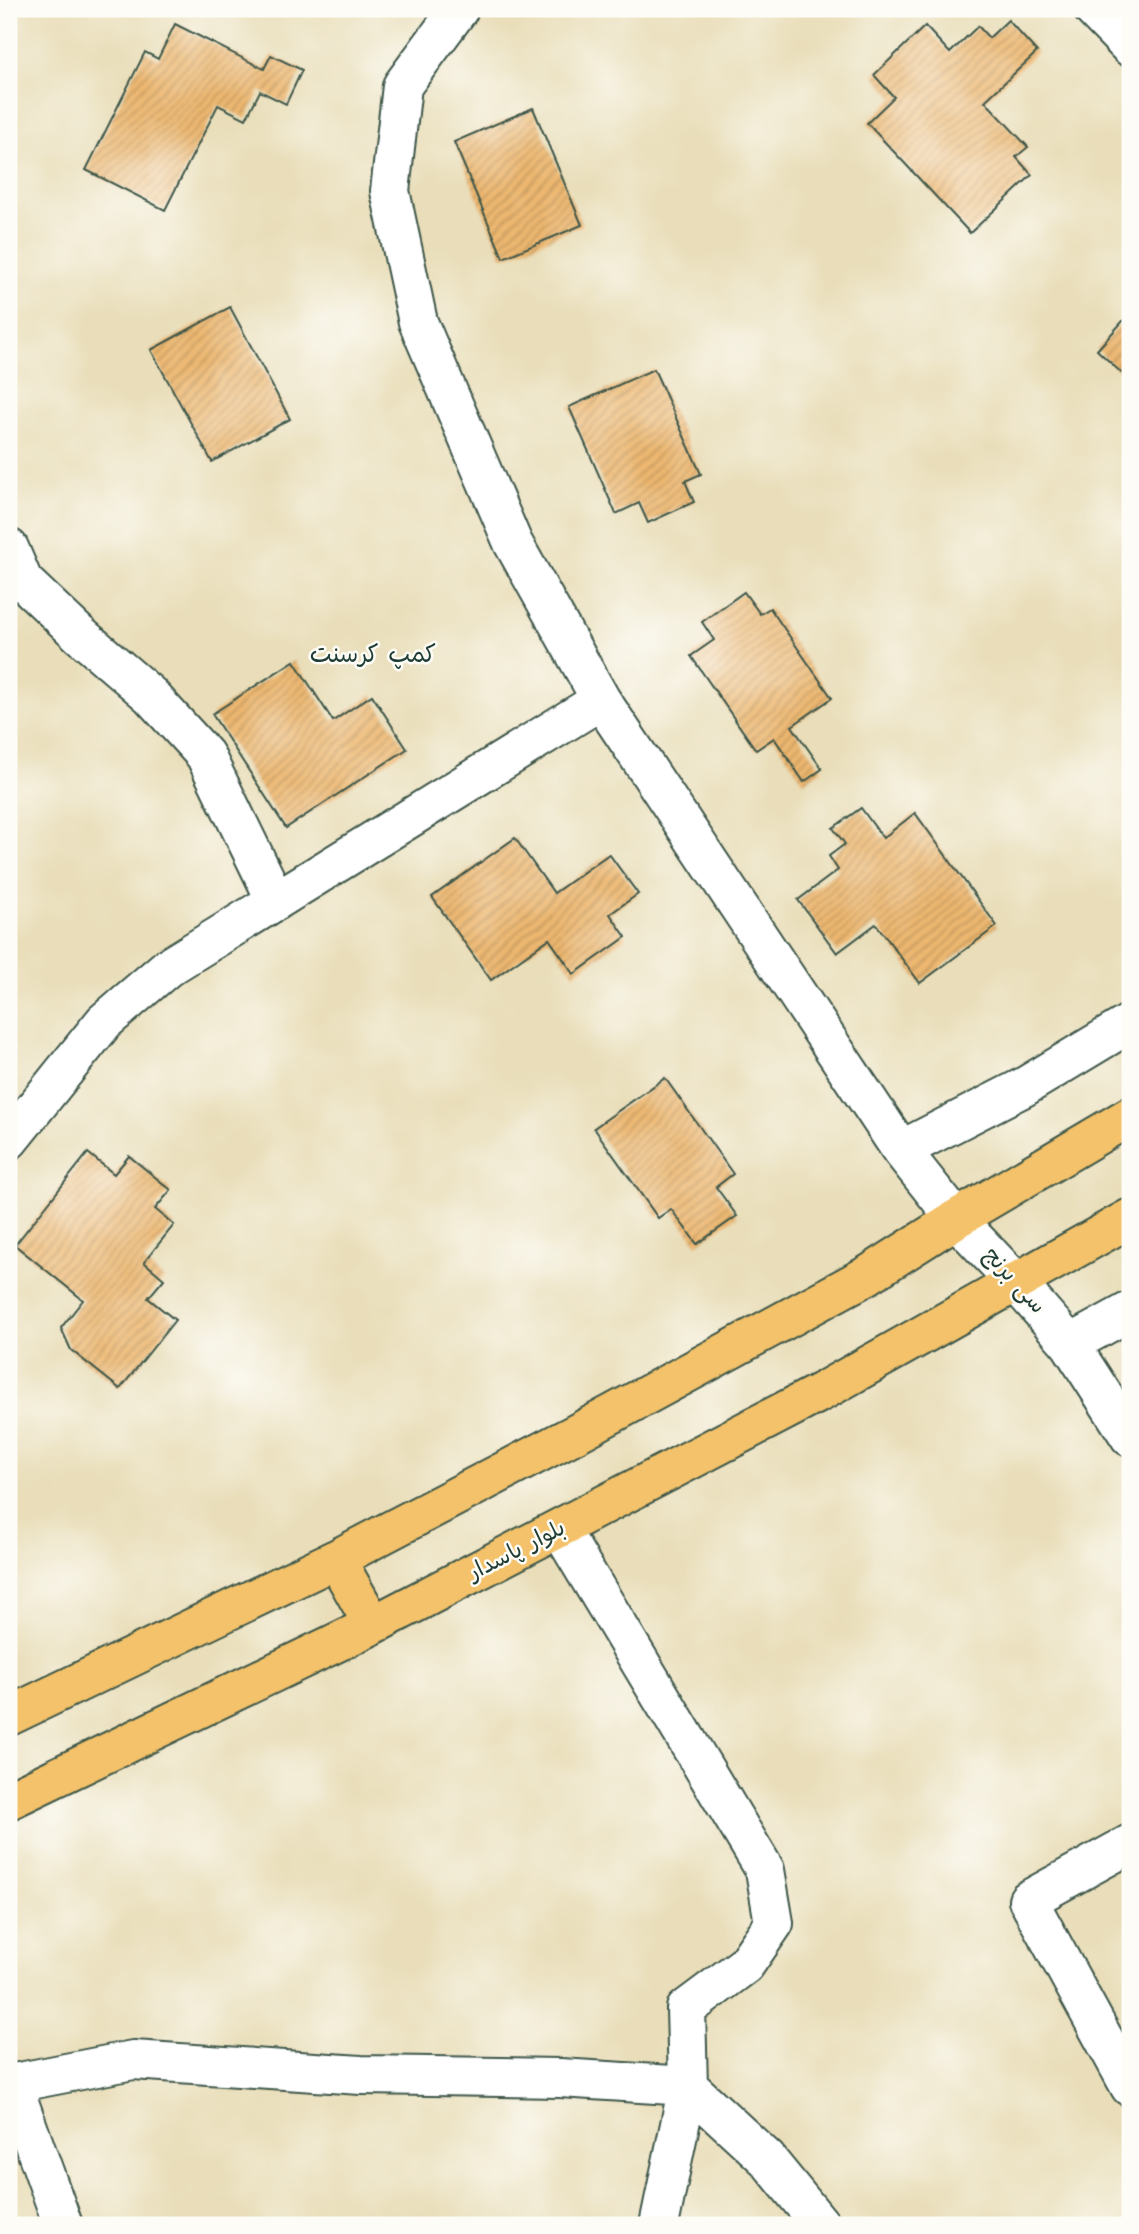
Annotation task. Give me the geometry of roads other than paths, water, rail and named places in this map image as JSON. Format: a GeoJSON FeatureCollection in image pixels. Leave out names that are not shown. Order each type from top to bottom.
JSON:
{"type":"FeatureCollection","features":[{"type":"Feature","properties":{"kind":"main road"},"geometry":{"type":"LineString","coordinates":[[9,1716],[336,1559],[577,1433],[868,1275],[956,1219],[1130,1116]]}},
{"type":"Feature","properties":{"kind":"main road","name":"بلوار پاسدار"},"geometry":{"type":"LineString","coordinates":[[9,1800],[373,1625],[560,1528],[821,1392],[1130,1218]]}},
{"type":"Feature","properties":{"kind":"main road"},"geometry":{"type":"LineString","coordinates":[[336,1559],[373,1625]]}},
{"type":"Feature","properties":{"kind":"street","name":"سی برنج"},"geometry":{"type":"LineString","coordinates":[[459,9],[402,86],[390,191],[418,322],[513,543],[601,700],[901,1150],[956,1219],[1070,1344],[1130,1437]]}},
{"type":"Feature","properties":{"kind":"street"},"geometry":{"type":"LineString","coordinates":[[1093,9],[1130,47]]}},
{"type":"Feature","properties":{"kind":"street"},"geometry":{"type":"LineString","coordinates":[[9,548],[23,581],[150,695],[205,755],[276,901]]}},
{"type":"Feature","properties":{"kind":"street"},"geometry":{"type":"LineString","coordinates":[[9,1140],[104,1022],[167,968],[601,700]]}},
{"type":"Feature","properties":{"kind":"street"},"geometry":{"type":"LineString","coordinates":[[901,1150],[1024,1087],[1130,1023]]}},
{"type":"Feature","properties":{"kind":"street"},"geometry":{"type":"LineString","coordinates":[[1070,1344],[1130,1311]]}},
{"type":"Feature","properties":{"kind":"street"},"geometry":{"type":"LineString","coordinates":[[560,1528],[765,1870],[774,1923],[745,1965],[686,2009],[688,2086],[659,2225]]}},
{"type":"Feature","properties":{"kind":"street"},"geometry":{"type":"LineString","coordinates":[[1130,1844],[1028,1900],[1130,2087]]}},
{"type":"Feature","properties":{"kind":"street"},"geometry":{"type":"LineString","coordinates":[[63,2225],[10,2084],[133,2060],[361,2075],[561,2078],[688,2086],[767,2159],[821,2225]]}},
{"type":"Feature","properties":{"kind":"district","name":"کمپ کرسنت"},"geometry":{"type":"Point","coordinates":[373,655]}}]}
